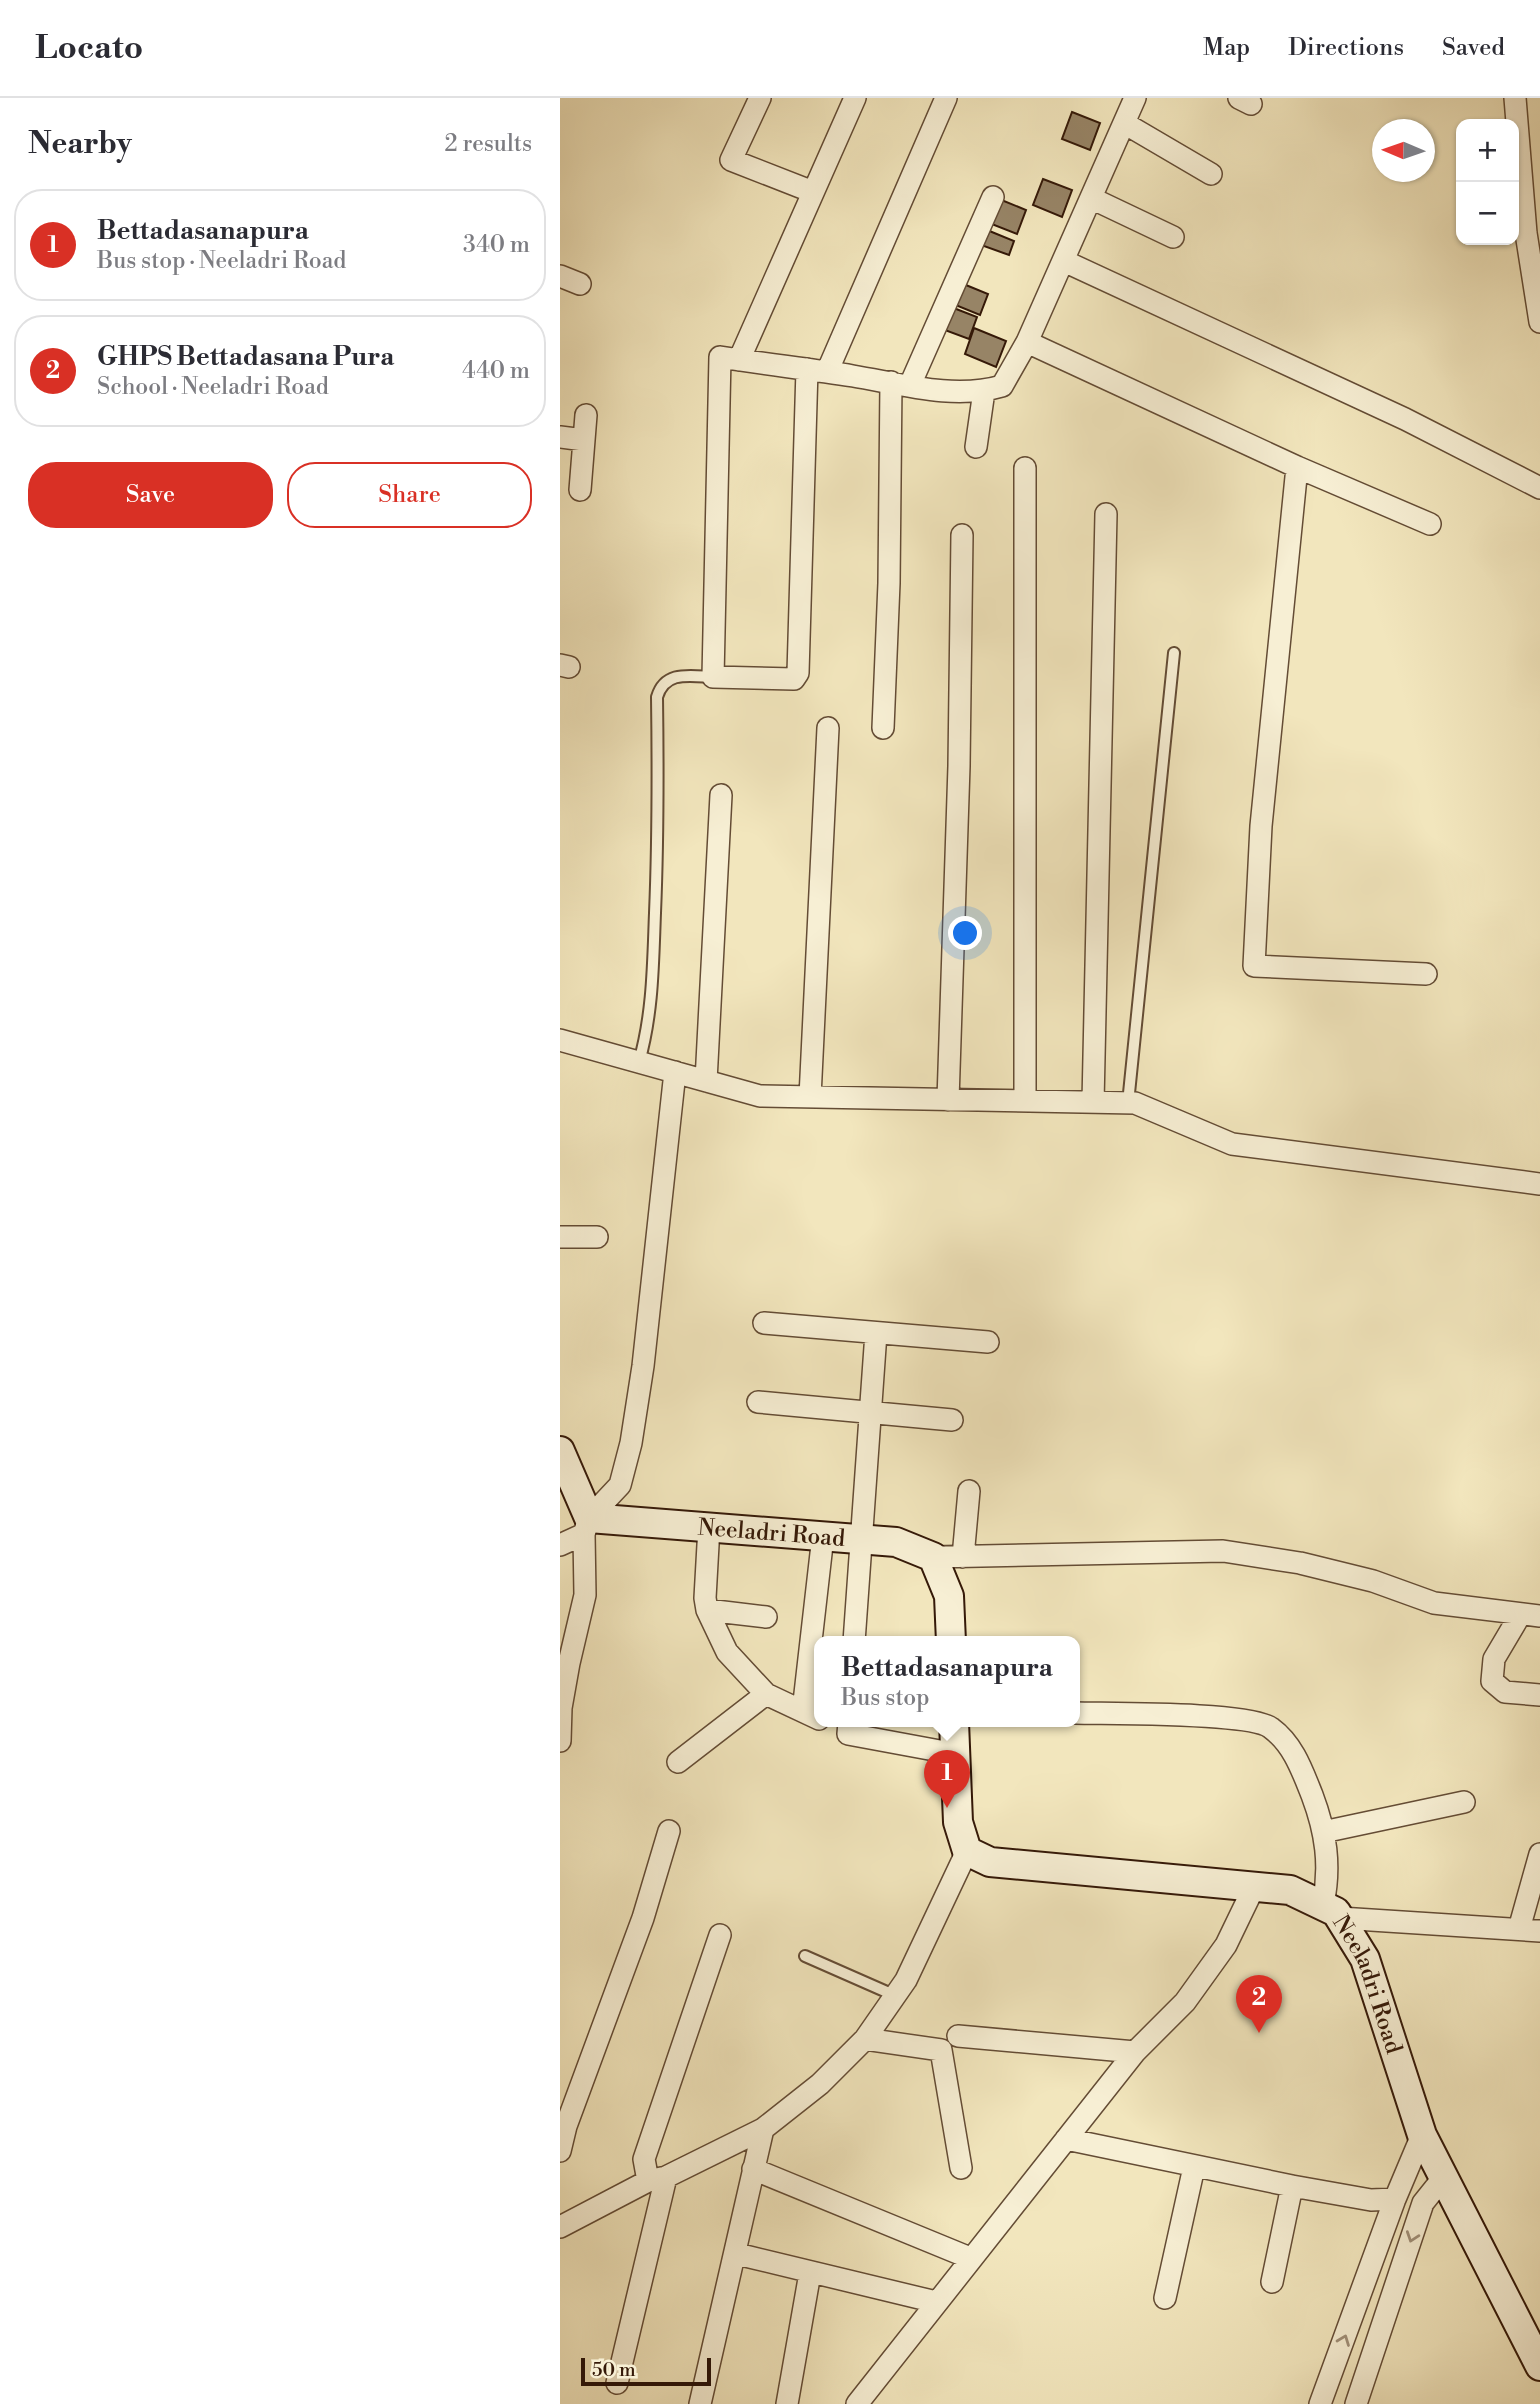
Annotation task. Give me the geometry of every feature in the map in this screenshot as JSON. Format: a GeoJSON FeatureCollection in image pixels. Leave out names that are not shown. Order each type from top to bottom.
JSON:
{"type":"FeatureCollection","features":[{"type":"Feature","properties":{"kind":"main road"},"geometry":{"type":"LineString","coordinates":[[560,1451],[580,1511]]}},
{"type":"Feature","properties":{"kind":"main road","name":"Neeladri Road"},"geometry":{"type":"LineString","coordinates":[[580,1511],[709,1527],[897,1542],[933,1557]]}},
{"type":"Feature","properties":{"kind":"main road"},"geometry":{"type":"LineString","coordinates":[[933,1557],[949,1595],[951,1636]]}},
{"type":"Feature","properties":{"kind":"main road"},"geometry":{"type":"LineString","coordinates":[[954,1727],[958,1822],[967,1851]]}},
{"type":"Feature","properties":{"kind":"main road","name":"Neeladri Road"},"geometry":{"type":"LineString","coordinates":[[967,1851],[990,1863],[1290,1891],[1332,1911],[1365,1959],[1422,2136],[1540,2366]]}},
{"type":"Feature","properties":{"kind":"street"},"geometry":{"type":"LineString","coordinates":[[761,98],[731,160],[813,192]]}},
{"type":"Feature","properties":{"kind":"street"},"geometry":{"type":"LineString","coordinates":[[739,360],[855,98]]}},
{"type":"Feature","properties":{"kind":"street"},"geometry":{"type":"LineString","coordinates":[[946,98],[817,371],[798,673],[794,678],[713,677],[720,357],[817,371],[947,391],[984,391],[1002,386],[1027,342],[1135,98]]}},
{"type":"Feature","properties":{"kind":"street"},"geometry":{"type":"LineString","coordinates":[[1515,98],[1526,233],[1540,322]]}},
{"type":"Feature","properties":{"kind":"street"},"geometry":{"type":"LineString","coordinates":[[1124,124],[1210,174]]}},
{"type":"Feature","properties":{"kind":"street"},"geometry":{"type":"LineString","coordinates":[[883,728],[901,384],[993,197]]}},
{"type":"Feature","properties":{"kind":"street"},"geometry":{"type":"LineString","coordinates":[[1091,198],[1173,237]]}},
{"type":"Feature","properties":{"kind":"street"},"geometry":{"type":"LineString","coordinates":[[1064,261],[1405,419],[1540,488]]}},
{"type":"Feature","properties":{"kind":"street"},"geometry":{"type":"LineString","coordinates":[[560,275],[580,284]]}},
{"type":"Feature","properties":{"kind":"street"},"geometry":{"type":"LineString","coordinates":[[1027,342],[1297,467],[1430,524]]}},
{"type":"Feature","properties":{"kind":"street"},"geometry":{"type":"LineString","coordinates":[[976,447],[984,391]]}},
{"type":"Feature","properties":{"kind":"street"},"geometry":{"type":"LineString","coordinates":[[580,489],[586,415]]}},
{"type":"Feature","properties":{"kind":"street"},"geometry":{"type":"LineString","coordinates":[[560,437],[584,440]]}},
{"type":"Feature","properties":{"kind":"street"},"geometry":{"type":"LineString","coordinates":[[1297,467],[1261,826],[1254,966],[1426,974]]}},
{"type":"Feature","properties":{"kind":"street"},"geometry":{"type":"LineString","coordinates":[[1025,468],[1025,1101]]}},
{"type":"Feature","properties":{"kind":"street"},"geometry":{"type":"LineString","coordinates":[[1093,1102],[1107,514]]}},
{"type":"Feature","properties":{"kind":"street"},"geometry":{"type":"LineString","coordinates":[[948,1100],[960,766],[962,535]]}},
{"type":"Feature","properties":{"kind":"street"},"geometry":{"type":"LineString","coordinates":[[810,1097],[828,729]]}},
{"type":"Feature","properties":{"kind":"street"},"geometry":{"type":"LineString","coordinates":[[706,1081],[721,795]]}},
{"type":"Feature","properties":{"kind":"street"},"geometry":{"type":"LineString","coordinates":[[560,1040],[760,1097],[1128,1103],[1231,1144],[1540,1184]]}},
{"type":"Feature","properties":{"kind":"street"},"geometry":{"type":"LineString","coordinates":[[560,1545],[580,1511],[620,1485],[631,1443],[643,1366],[675,1072]]}},
{"type":"Feature","properties":{"kind":"street"},"geometry":{"type":"LineString","coordinates":[[560,1237],[597,1237]]}},
{"type":"Feature","properties":{"kind":"street"},"geometry":{"type":"LineString","coordinates":[[765,1323],[988,1342]]}},
{"type":"Feature","properties":{"kind":"street"},"geometry":{"type":"LineString","coordinates":[[854,1636],[859,1539],[876,1333]]}},
{"type":"Feature","properties":{"kind":"street"},"geometry":{"type":"LineString","coordinates":[[758,1402],[952,1420]]}},
{"type":"Feature","properties":{"kind":"street"},"geometry":{"type":"LineString","coordinates":[[963,1557],[969,1491]]}},
{"type":"Feature","properties":{"kind":"street"},"geometry":{"type":"LineString","coordinates":[[560,1741],[561,1708],[585,1595],[580,1511]]}},
{"type":"Feature","properties":{"kind":"street"},"geometry":{"type":"LineString","coordinates":[[709,1527],[704,1587],[707,1611],[727,1652],[766,1694],[811,1715],[814,1670]]}},
{"type":"Feature","properties":{"kind":"street"},"geometry":{"type":"LineString","coordinates":[[816,1636],[823,1536]]}},
{"type":"Feature","properties":{"kind":"street"},"geometry":{"type":"LineString","coordinates":[[933,1557],[1223,1551],[1300,1563],[1360,1578],[1434,1603],[1530,1616]]}},
{"type":"Feature","properties":{"kind":"street"},"geometry":{"type":"LineString","coordinates":[[707,1611],[766,1617]]}},
{"type":"Feature","properties":{"kind":"street"},"geometry":{"type":"LineString","coordinates":[[1530,1616],[1494,1658],[1492,1681],[1504,1692],[1540,1695]]}},
{"type":"Feature","properties":{"kind":"street"},"geometry":{"type":"LineString","coordinates":[[678,1762],[766,1694]]}},
{"type":"Feature","properties":{"kind":"street"},"geometry":{"type":"LineString","coordinates":[[1080,1713],[1226,1718],[1268,1725],[1289,1744],[1307,1782],[1323,1832],[1332,1911],[1530,1930],[1540,1854]]}},
{"type":"Feature","properties":{"kind":"street"},"geometry":{"type":"LineString","coordinates":[[849,1728],[956,1754]]}},
{"type":"Feature","properties":{"kind":"street"},"geometry":{"type":"LineString","coordinates":[[1323,1832],[1464,1801]]}},
{"type":"Feature","properties":{"kind":"street"},"geometry":{"type":"LineString","coordinates":[[560,2151],[566,2126],[643,1918],[670,1831]]}},
{"type":"Feature","properties":{"kind":"street"},"geometry":{"type":"LineString","coordinates":[[560,2227],[763,2129],[820,2084],[865,2039],[895,1996],[940,1913],[967,1851]]}},
{"type":"Feature","properties":{"kind":"street"},"geometry":{"type":"LineString","coordinates":[[857,2404],[1135,2052],[1185,2002],[1226,1945],[1254,1887]]}},
{"type":"Feature","properties":{"kind":"street"},"geometry":{"type":"LineString","coordinates":[[617,2383],[657,2179],[644,2159],[720,1935]]}},
{"type":"Feature","properties":{"kind":"street"},"geometry":{"type":"LineString","coordinates":[[958,2036],[1135,2052]]}},
{"type":"Feature","properties":{"kind":"street"},"geometry":{"type":"LineString","coordinates":[[865,2039],[941,2050],[961,2168]]}},
{"type":"Feature","properties":{"kind":"street"},"geometry":{"type":"LineString","coordinates":[[700,2404],[737,2254],[763,2129]]}},
{"type":"Feature","properties":{"kind":"street"},"geometry":{"type":"LineString","coordinates":[[1320,2404],[1395,2199],[1422,2136]]}},
{"type":"Feature","properties":{"kind":"street"},"geometry":{"type":"LineString","coordinates":[[1066,2138],[1293,2186],[1371,2200],[1395,2199]]}},
{"type":"Feature","properties":{"kind":"street"},"geometry":{"type":"LineString","coordinates":[[1164,2298],[1194,2167]]}},
{"type":"Feature","properties":{"kind":"street"},"geometry":{"type":"LineString","coordinates":[[753,2169],[970,2258]]}},
{"type":"Feature","properties":{"kind":"street"},"geometry":{"type":"LineString","coordinates":[[1356,2404],[1423,2203],[1443,2178]]}},
{"type":"Feature","properties":{"kind":"street"},"geometry":{"type":"LineString","coordinates":[[1272,2282],[1293,2186]]}},
{"type":"Feature","properties":{"kind":"street"},"geometry":{"type":"LineString","coordinates":[[737,2254],[936,2302]]}},
{"type":"Feature","properties":{"kind":"street"},"geometry":{"type":"LineString","coordinates":[[787,2404],[810,2273]]}},
{"type":"Feature","properties":{"kind":"lane"},"geometry":{"type":"LineString","coordinates":[[1128,1103],[1174,653]]}},
{"type":"Feature","properties":{"kind":"lane"},"geometry":{"type":"LineString","coordinates":[[639,1062],[647,1032],[652,992],[657,843],[657,697],[660,686],[667,679],[677,676],[713,677]]}},
{"type":"Feature","properties":{"kind":"lane"},"geometry":{"type":"LineString","coordinates":[[805,1956],[895,1996]]}},
{"type":"Feature","properties":{"kind":"building"},"geometry":{"type":"Polygon","coordinates":[[[1072,112],[1100,123],[1090,150],[1062,139],[1072,112]]]}},
{"type":"Feature","properties":{"kind":"building"},"geometry":{"type":"Polygon","coordinates":[[[1043,179],[1072,190],[1062,217],[1033,205],[1043,179]]]}},
{"type":"Feature","properties":{"kind":"building"},"geometry":{"type":"Polygon","coordinates":[[[999,199],[1026,210],[1017,234],[989,223],[999,199]]]}},
{"type":"Feature","properties":{"kind":"building"},"geometry":{"type":"Polygon","coordinates":[[[987,230],[1014,241],[1009,255],[981,245],[987,230]]]}},
{"type":"Feature","properties":{"kind":"building"},"geometry":{"type":"Polygon","coordinates":[[[961,283],[988,294],[980,315],[953,304],[961,283]]]}},
{"type":"Feature","properties":{"kind":"building"},"geometry":{"type":"Polygon","coordinates":[[[951,307],[977,317],[969,339],[942,329],[951,307]]]}},
{"type":"Feature","properties":{"kind":"building"},"geometry":{"type":"Polygon","coordinates":[[[974,328],[1006,341],[996,367],[965,354],[974,328]]]}},
{"type":"Feature","properties":{"kind":"place","name":"Bettadasanapura"},"geometry":{"type":"Point","coordinates":[947,1808]}},
{"type":"Feature","properties":{"kind":"place","name":"GHPS Bettadasana Pura"},"geometry":{"type":"Point","coordinates":[1259,2033]}}]}
